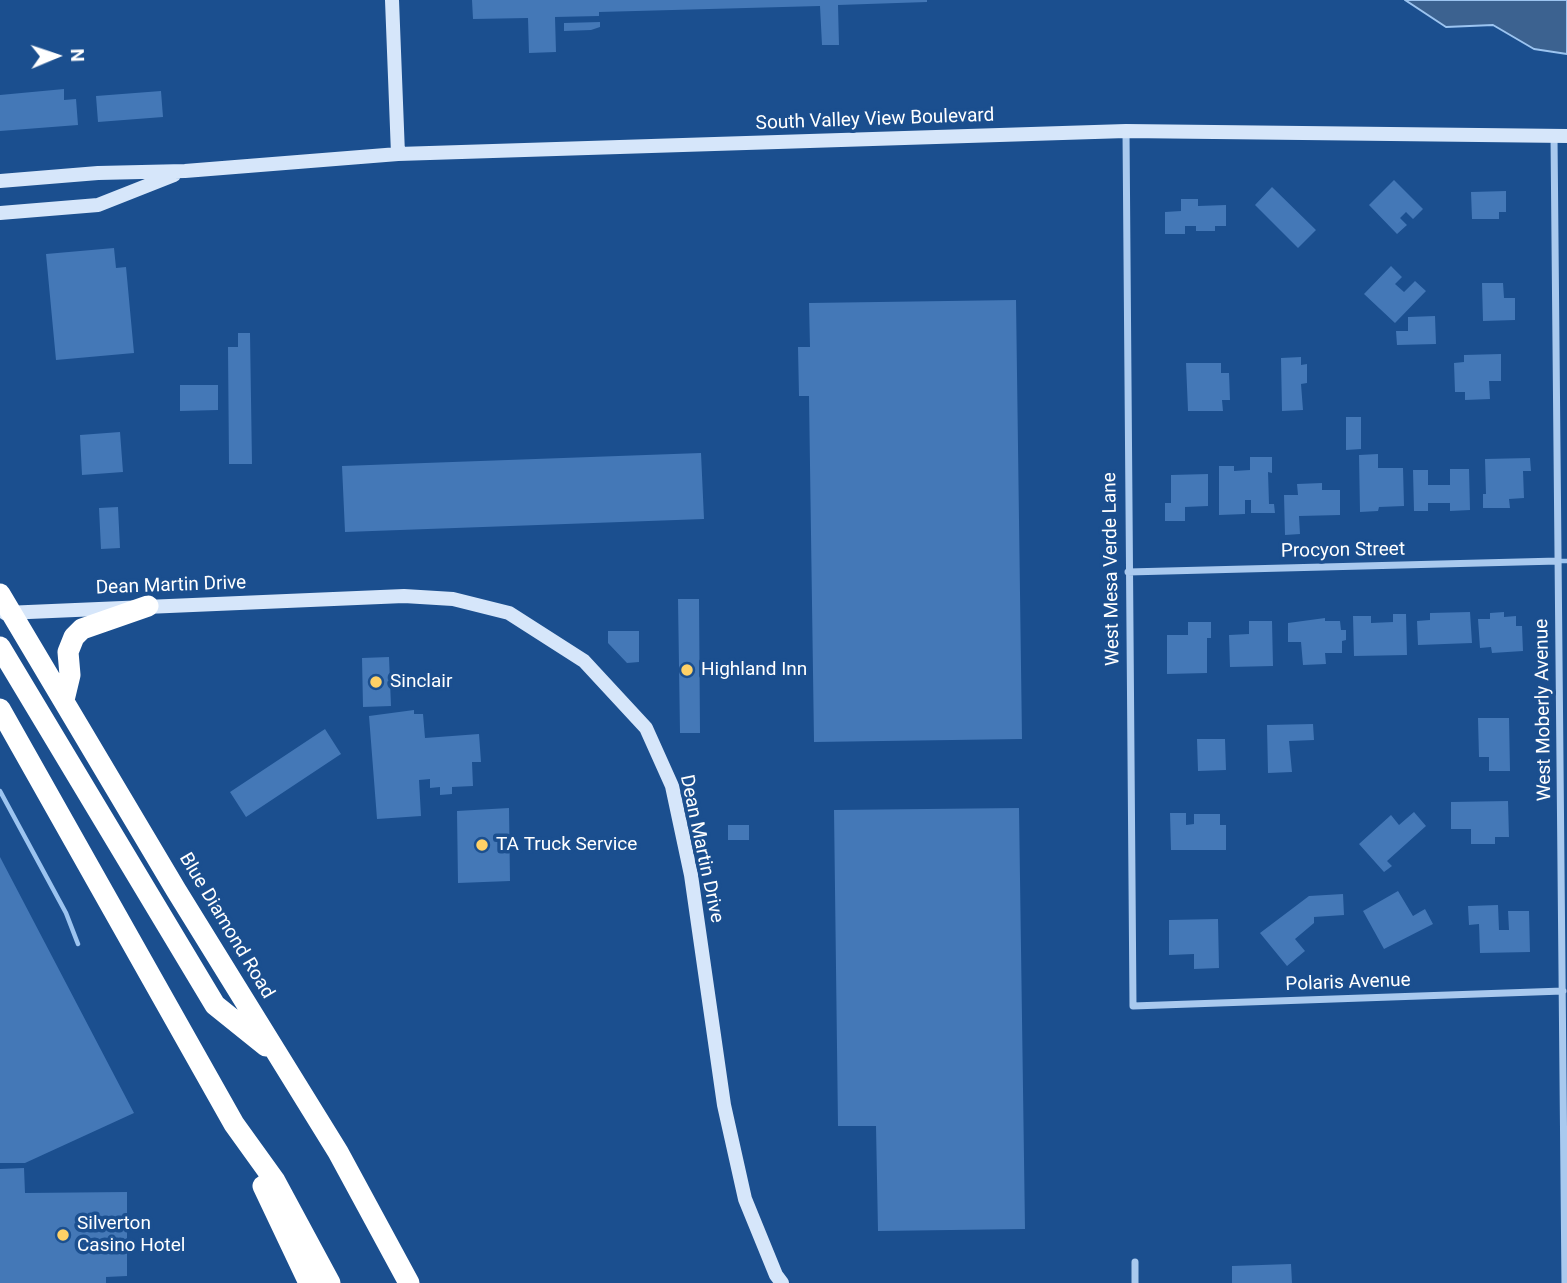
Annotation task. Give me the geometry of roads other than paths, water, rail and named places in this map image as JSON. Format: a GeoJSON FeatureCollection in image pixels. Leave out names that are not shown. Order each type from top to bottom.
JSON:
{"type":"FeatureCollection","features":[{"type":"Feature","properties":{"kind":"highway","name":"Blue Diamond Road"},"geometry":{"type":"LineString","coordinates":[[4,606],[64,700],[338,1152],[409,1283]]}},
{"type":"Feature","properties":{"kind":"highway"},"geometry":{"type":"LineString","coordinates":[[64,700],[69,676],[68,652],[74,637],[82,629],[148,606]]}},
{"type":"Feature","properties":{"kind":"highway"},"geometry":{"type":"LineString","coordinates":[[0,647],[215,1005],[279,1056]]}},
{"type":"Feature","properties":{"kind":"highway"},"geometry":{"type":"LineString","coordinates":[[0,709],[234,1124],[309,1283]]}},
{"type":"Feature","properties":{"kind":"highway"},"geometry":{"type":"LineString","coordinates":[[234,1124],[275,1181],[330,1283]]}},
{"type":"Feature","properties":{"kind":"main road"},"geometry":{"type":"LineString","coordinates":[[392,0],[398,154]]}},
{"type":"Feature","properties":{"kind":"main road","name":"South Valley View Boulevard"},"geometry":{"type":"LineString","coordinates":[[0,181],[98,173],[185,171],[398,154],[1126,131],[1560,136]]}},
{"type":"Feature","properties":{"kind":"main road","name":"South Valley View Boulevard"},"geometry":{"type":"LineString","coordinates":[[0,213],[98,205],[185,171]]}},
{"type":"Feature","properties":{"kind":"main road","name":"Dean Martin Drive"},"geometry":{"type":"LineString","coordinates":[[4,606],[148,606],[404,596],[453,600],[509,613],[584,661],[646,729],[672,786],[691,875],[730,1132],[745,1199],[776,1276],[782,1283]]}},
{"type":"Feature","properties":{"kind":"street","name":"West Mesa Verde Lane"},"geometry":{"type":"LineString","coordinates":[[1126,131],[1133,1006]]}},
{"type":"Feature","properties":{"kind":"street","name":"West Moberly Avenue"},"geometry":{"type":"LineString","coordinates":[[1560,136],[1558,561],[1565,1283]]}},
{"type":"Feature","properties":{"kind":"street","name":"Procyon Street"},"geometry":{"type":"LineString","coordinates":[[1128,572],[1558,561]]}},
{"type":"Feature","properties":{"kind":"street","name":"Polaris Avenue"},"geometry":{"type":"LineString","coordinates":[[1133,1006],[1563,991]]}},
{"type":"Feature","properties":{"kind":"street"},"geometry":{"type":"LineString","coordinates":[[1135,1262],[1135,1283]]}},
{"type":"Feature","properties":{"kind":"water"},"geometry":{"type":"Polygon","coordinates":[[[1405,0],[1567,0],[1567,54],[1534,49],[1493,25],[1446,27],[1405,0]]]}},
{"type":"Feature","properties":{"kind":"waterway"},"geometry":{"type":"LineString","coordinates":[[1558,561],[1567,561]]}},
{"type":"Feature","properties":{"kind":"waterway"},"geometry":{"type":"LineString","coordinates":[[0,791],[66,913],[78,944]]}},
{"type":"Feature","properties":{"kind":"place","name":"Highland Inn"},"geometry":{"type":"Point","coordinates":[687,670]}},
{"type":"Feature","properties":{"kind":"place","name":"Sinclair"},"geometry":{"type":"Point","coordinates":[376,682]}},
{"type":"Feature","properties":{"kind":"place","name":"TA Truck Service"},"geometry":{"type":"Point","coordinates":[482,845]}},
{"type":"Feature","properties":{"kind":"place","name":"Silverton Casino Hotel"},"geometry":{"type":"Point","coordinates":[63,1235]}}]}
